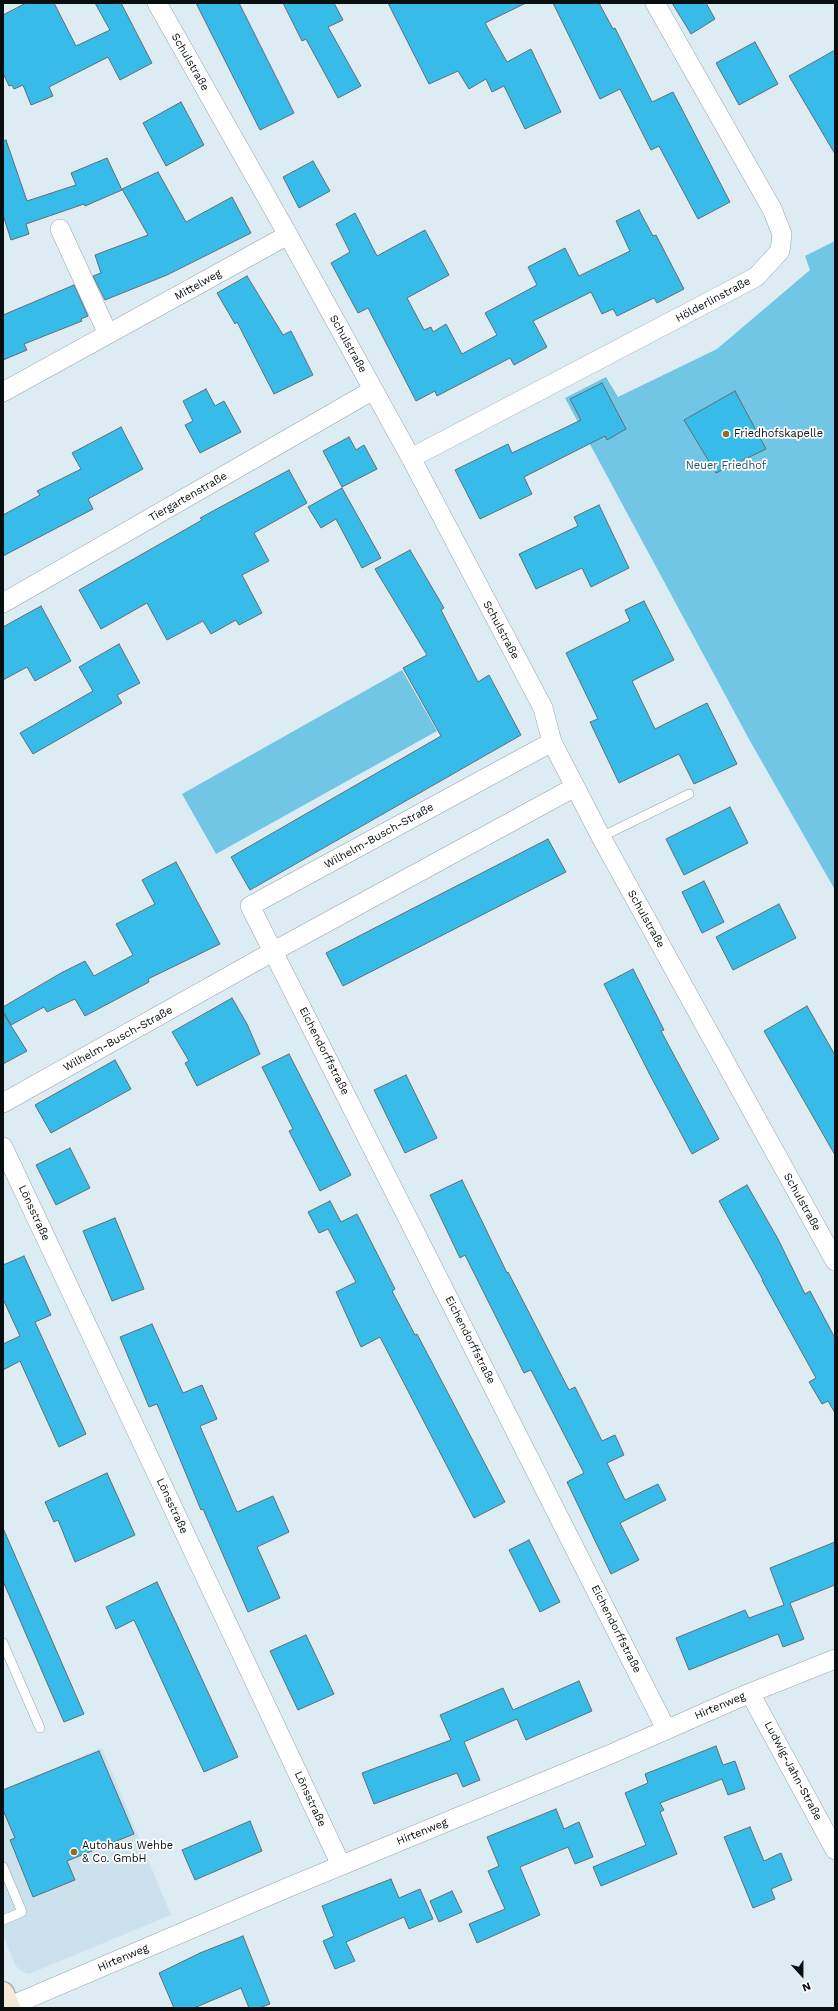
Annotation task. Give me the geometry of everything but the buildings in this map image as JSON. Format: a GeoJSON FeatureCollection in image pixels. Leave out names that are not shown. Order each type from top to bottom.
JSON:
{"type":"FeatureCollection","features":[{"type":"Feature","properties":{"kind":"street","name":"Schulstraße"},"geometry":{"type":"LineString","coordinates":[[157,3],[288,235],[410,458],[543,708],[552,742],[601,837],[835,1261]]}},
{"type":"Feature","properties":{"kind":"street","name":"Hölderlinstraße"},"geometry":{"type":"LineString","coordinates":[[410,458],[756,277],[780,251],[782,234],[772,209],[656,3]]}},
{"type":"Feature","properties":{"kind":"street"},"geometry":{"type":"LineString","coordinates":[[60,229],[108,334]]}},
{"type":"Feature","properties":{"kind":"street","name":"Mittelweg"},"geometry":{"type":"LineString","coordinates":[[3,392],[288,235]]}},
{"type":"Feature","properties":{"kind":"street","name":"Tiergartenstraße"},"geometry":{"type":"LineString","coordinates":[[3,603],[373,390]]}},
{"type":"Feature","properties":{"kind":"street","name":"Wilhelm-Busch-Straße"},"geometry":{"type":"LineString","coordinates":[[274,951],[250,906],[552,742]]}},
{"type":"Feature","properties":{"kind":"street","name":"Wilhelm-Busch-Straße"},"geometry":{"type":"LineString","coordinates":[[3,1103],[274,951],[575,787]]}},
{"type":"Feature","properties":{"kind":"street","name":"Eichendorffstraße"},"geometry":{"type":"LineString","coordinates":[[274,951],[666,1729]]}},
{"type":"Feature","properties":{"kind":"street","name":"Lönsstraße"},"geometry":{"type":"LineString","coordinates":[[3,1147],[340,1865]]}},
{"type":"Feature","properties":{"kind":"street","name":"Hirtenweg"},"geometry":{"type":"LineString","coordinates":[[7,2002],[611,1754],[750,1693],[835,1659]]}},
{"type":"Feature","properties":{"kind":"street","name":"Ludwig-Jahn-Straße"},"geometry":{"type":"LineString","coordinates":[[750,1693],[835,1850]]}},
{"type":"Feature","properties":{"kind":"lane"},"geometry":{"type":"LineString","coordinates":[[601,837],[689,794]]}},
{"type":"Feature","properties":{"kind":"lane"},"geometry":{"type":"LineString","coordinates":[[3,1643],[40,1728]]}},
{"type":"Feature","properties":{"kind":"lane"},"geometry":{"type":"LineString","coordinates":[[3,1867],[22,1912],[3,1920]]}},
{"type":"Feature","properties":{"kind":"shaded area","name":"Autohaus Wehbe & Co. GmbH"},"geometry":{"type":"Polygon","coordinates":[[[102,1748],[171,1915],[29,1974],[21,1971],[15,1965],[3,1935],[3,1789],[102,1748]]]}},
{"type":"Feature","properties":{"kind":"green space","name":"Neuer Friedhof"},"geometry":{"type":"Polygon","coordinates":[[[835,241],[835,890],[750,741],[565,398],[606,377],[618,397],[717,349],[810,270],[805,256],[835,241]]]}},
{"type":"Feature","properties":{"kind":"green space"},"geometry":{"type":"Polygon","coordinates":[[[402,670],[437,731],[216,854],[182,794],[402,670]]]}},
{"type":"Feature","properties":{"kind":"place","name":"Friedhofskapelle"},"geometry":{"type":"Point","coordinates":[726,434]}},
{"type":"Feature","properties":{"kind":"place","name":"Autohaus Wehbe & Co. GmbH"},"geometry":{"type":"Point","coordinates":[74,1852]}}]}
